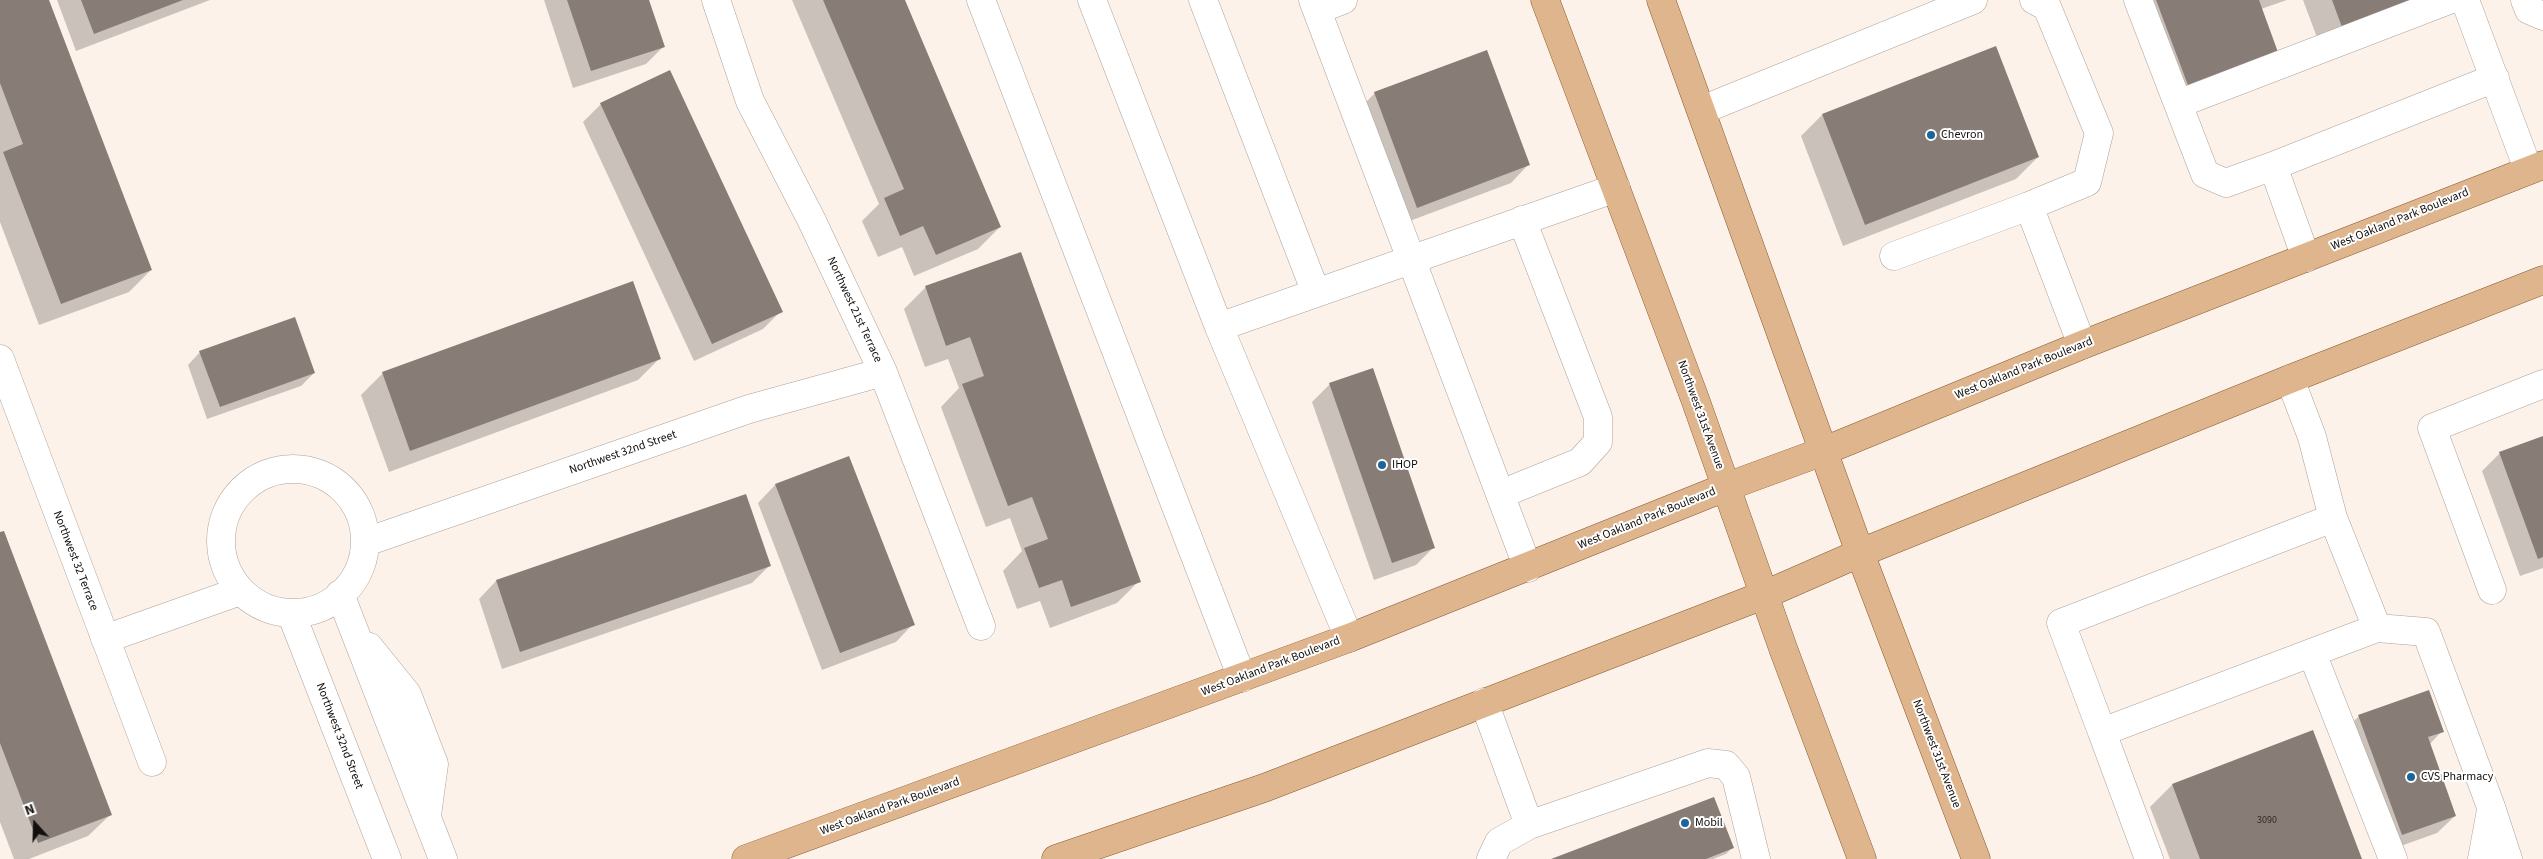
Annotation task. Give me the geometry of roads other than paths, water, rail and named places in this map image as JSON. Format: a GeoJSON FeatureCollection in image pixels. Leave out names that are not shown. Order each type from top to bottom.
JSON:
{"type":"FeatureCollection","features":[{"type":"Feature","properties":{"kind":"main road","name":"Northwest 31st Avenue"},"geometry":{"type":"LineString","coordinates":[[1545,0],[1616,188],[1862,859]]}},
{"type":"Feature","properties":{"kind":"main road","name":"Northwest 31st Avenue"},"geometry":{"type":"LineString","coordinates":[[1661,0],[1860,553],[1976,859]]}},
{"type":"Feature","properties":{"kind":"main road","name":"West Oakland Park Boulevard"},"geometry":{"type":"LineString","coordinates":[[746,859],[1349,638],[1528,568],[1726,487],[1824,451],[2082,345],[2536,167]]}},
{"type":"Feature","properties":{"kind":"main road"},"geometry":{"type":"LineString","coordinates":[[1056,859],[1264,788],[1764,595],[1860,553],[2290,379],[2543,280]]}},
{"type":"Feature","properties":{"kind":"street","name":"Northwest 21st Terrace"},"geometry":{"type":"LineString","coordinates":[[716,0],[750,101],[811,219],[883,372],[981,626]]}},
{"type":"Feature","properties":{"kind":"street"},"geometry":{"type":"LineString","coordinates":[[982,0],[1242,678]]}},
{"type":"Feature","properties":{"kind":"street"},"geometry":{"type":"LineString","coordinates":[[1092,0],[1219,326],[1349,638]]}},
{"type":"Feature","properties":{"kind":"street"},"geometry":{"type":"LineString","coordinates":[[1203,0],[1316,293]]}},
{"type":"Feature","properties":{"kind":"street"},"geometry":{"type":"LineString","coordinates":[[1343,0],[1315,5],[1528,568]]}},
{"type":"Feature","properties":{"kind":"street"},"geometry":{"type":"LineString","coordinates":[[1702,110],[1973,0]]}},
{"type":"Feature","properties":{"kind":"street"},"geometry":{"type":"LineString","coordinates":[[1894,256],[2029,206],[2087,182],[2099,133],[2047,7],[2034,0]]}},
{"type":"Feature","properties":{"kind":"street"},"geometry":{"type":"LineString","coordinates":[[2138,0],[2206,174],[2226,183],[2495,78]]}},
{"type":"Feature","properties":{"kind":"street"},"geometry":{"type":"LineString","coordinates":[[2178,104],[2449,0]]}},
{"type":"Feature","properties":{"kind":"street"},"geometry":{"type":"LineString","coordinates":[[2465,0],[2495,78],[2536,167]]}},
{"type":"Feature","properties":{"kind":"street"},"geometry":{"type":"LineString","coordinates":[[2525,0],[2529,10],[2543,16]]}},
{"type":"Feature","properties":{"kind":"street"},"geometry":{"type":"LineString","coordinates":[[2273,166],[2306,258]]}},
{"type":"Feature","properties":{"kind":"street"},"geometry":{"type":"LineString","coordinates":[[1219,326],[1616,188]]}},
{"type":"Feature","properties":{"kind":"street"},"geometry":{"type":"LineString","coordinates":[[2029,206],[2082,345]]}},
{"type":"Feature","properties":{"kind":"street"},"geometry":{"type":"LineString","coordinates":[[1501,494],[1580,462],[1598,442],[1598,417],[1522,220]]}},
{"type":"Feature","properties":{"kind":"street","name":"Northwest 32 Terrace"},"geometry":{"type":"LineString","coordinates":[[0,360],[152,762]]}},
{"type":"Feature","properties":{"kind":"street","name":"Northwest 32nd Street"},"geometry":{"type":"LineString","coordinates":[[366,542],[750,410],[883,372]]}},
{"type":"Feature","properties":{"kind":"street"},"geometry":{"type":"LineString","coordinates":[[2290,379],[2312,437],[2333,518],[2377,628]]}},
{"type":"Feature","properties":{"kind":"street"},"geometry":{"type":"LineString","coordinates":[[2492,590],[2432,428],[2543,384]]}},
{"type":"Feature","properties":{"kind":"street"},"geometry":{"type":"LineString","coordinates":[[295,468],[322,474],[346,491],[361,515],[366,542],[360,570],[340,594],[320,609],[291,613],[264,607],[240,591],[225,567],[220,539],[226,511],[243,488],[267,473],[295,468]]}},
{"type":"Feature","properties":{"kind":"street"},"geometry":{"type":"LineString","coordinates":[[2149,859],[2061,623],[2333,518]]}},
{"type":"Feature","properties":{"kind":"street"},"geometry":{"type":"LineString","coordinates":[[105,638],[240,591]]}},
{"type":"Feature","properties":{"kind":"street"},"geometry":{"type":"LineString","coordinates":[[340,594],[353,628],[407,694],[434,764],[427,819],[443,859]]}},
{"type":"Feature","properties":{"kind":"street","name":"Northwest 32nd Street"},"geometry":{"type":"LineString","coordinates":[[291,613],[387,859]]}},
{"type":"Feature","properties":{"kind":"street"},"geometry":{"type":"LineString","coordinates":[[2102,732],[2377,628],[2426,632],[2491,806],[2508,859]]}},
{"type":"Feature","properties":{"kind":"street"},"geometry":{"type":"LineString","coordinates":[[2312,653],[2392,859]]}},
{"type":"Feature","properties":{"kind":"street"},"geometry":{"type":"LineString","coordinates":[[1484,702],[1529,825]]}},
{"type":"Feature","properties":{"kind":"street"},"geometry":{"type":"LineString","coordinates":[[1491,859],[1500,842],[1529,825],[1708,763],[1726,765],[1736,777],[1756,859]]}},
{"type":"Feature","properties":{"kind":"street"},"geometry":{"type":"LineString","coordinates":[[2482,859],[2491,806]]}},
{"type":"Feature","properties":{"kind":"place","name":"Chevron"},"geometry":{"type":"Point","coordinates":[1931,135]}},
{"type":"Feature","properties":{"kind":"place","name":"IHOP"},"geometry":{"type":"Point","coordinates":[1382,465]}},
{"type":"Feature","properties":{"kind":"place","name":"CVS Pharmacy"},"geometry":{"type":"Point","coordinates":[2411,777]}},
{"type":"Feature","properties":{"kind":"place","name":"Mobil"},"geometry":{"type":"Point","coordinates":[1685,823]}}]}
